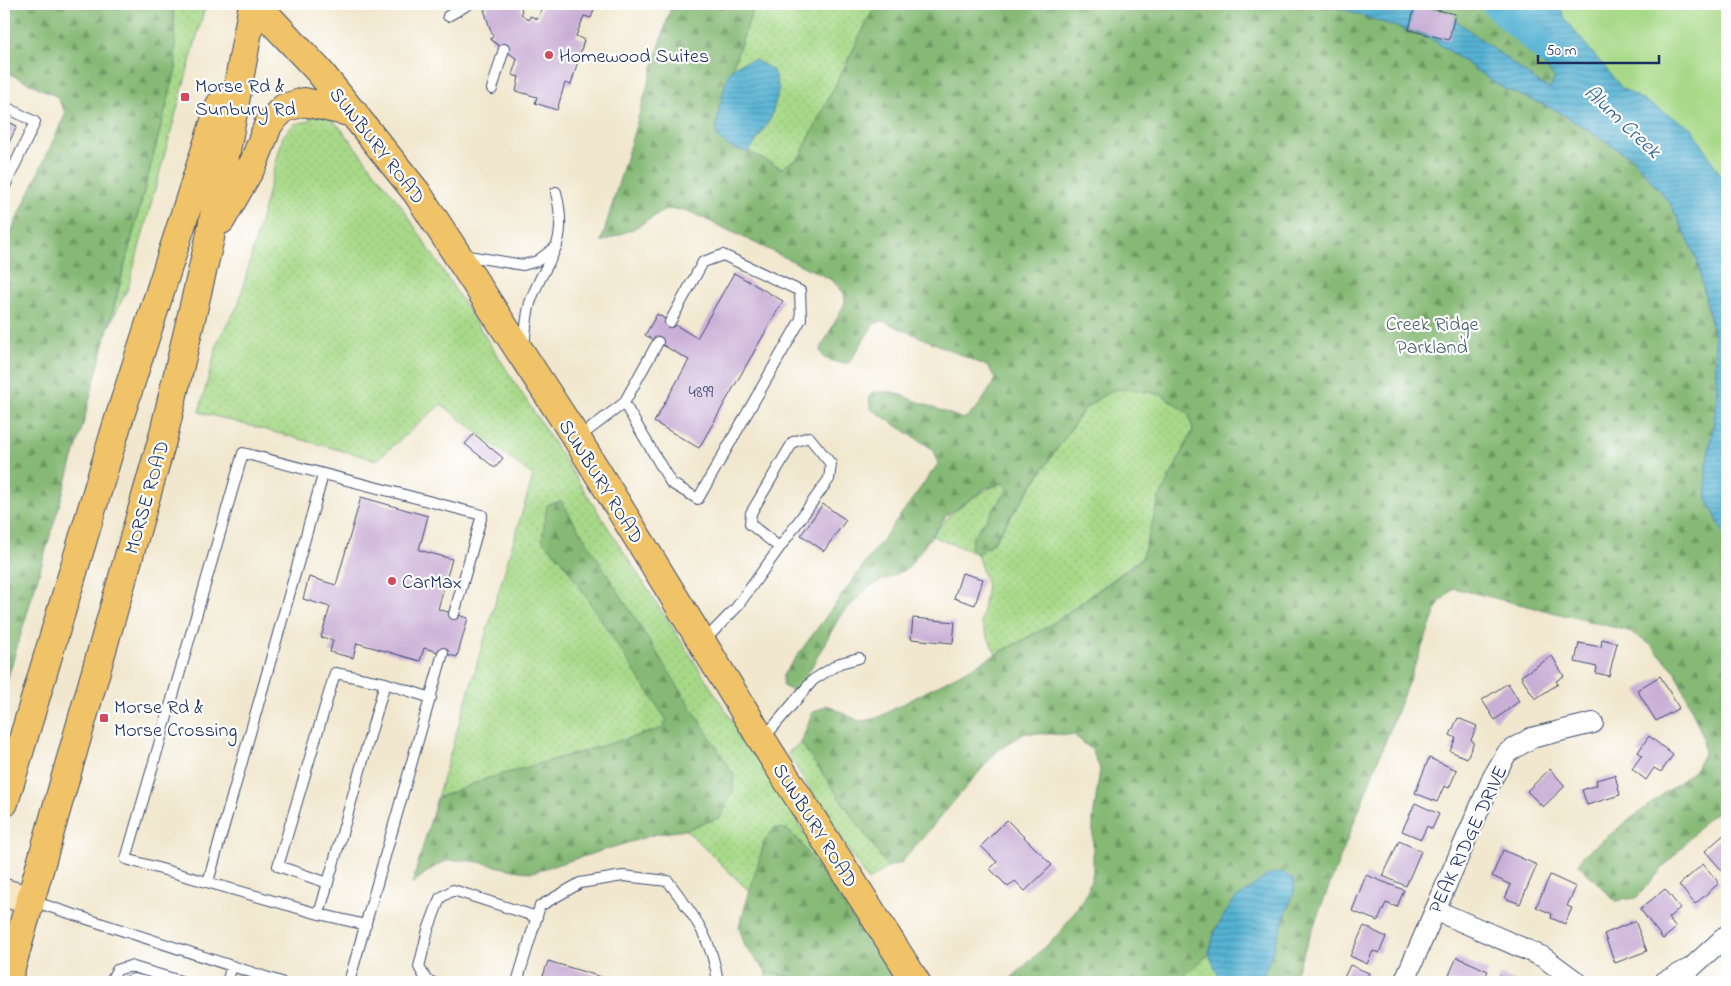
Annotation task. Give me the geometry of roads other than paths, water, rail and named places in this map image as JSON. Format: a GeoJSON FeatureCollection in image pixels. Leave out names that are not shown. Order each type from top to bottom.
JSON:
{"type":"FeatureCollection","features":[{"type":"Feature","properties":{"kind":"main road","name":"SUNBURY ROAD"},"geometry":{"type":"LineString","coordinates":[[254,4],[319,71],[417,193],[577,439],[762,740],[916,982]]}},
{"type":"Feature","properties":{"kind":"main road","name":"MORSE ROAD"},"geometry":{"type":"LineString","coordinates":[[6,982],[163,437],[210,238],[254,4]]}},
{"type":"Feature","properties":{"kind":"main road"},"geometry":{"type":"LineString","coordinates":[[4,803],[116,425],[254,4]]}},
{"type":"Feature","properties":{"kind":"main road"},"geometry":{"type":"LineString","coordinates":[[210,238],[254,162],[269,123],[284,108],[304,102],[354,113]]}},
{"type":"Feature","properties":{"kind":"main road"},"geometry":{"type":"LineString","coordinates":[[4,894],[30,900]]}},
{"type":"Feature","properties":{"kind":"street","name":"PEAK RIDGE DRIVE"},"geometry":{"type":"LineString","coordinates":[[1404,982],[1493,776],[1507,753],[1531,738],[1593,722]]}},
{"type":"Feature","properties":{"kind":"street"},"geometry":{"type":"LineString","coordinates":[[1435,910],[1543,957],[1577,982]]}},
{"type":"Feature","properties":{"kind":"street"},"geometry":{"type":"LineString","coordinates":[[1664,982],[1691,968],[1727,935]]}},
{"type":"Feature","properties":{"kind":"lane"},"geometry":{"type":"LineString","coordinates":[[448,16],[469,4]]}},
{"type":"Feature","properties":{"kind":"lane"},"geometry":{"type":"LineString","coordinates":[[492,89],[504,49]]}},
{"type":"Feature","properties":{"kind":"lane"},"geometry":{"type":"LineString","coordinates":[[4,106],[35,122],[4,188]]}},
{"type":"Feature","properties":{"kind":"lane"},"geometry":{"type":"LineString","coordinates":[[522,354],[530,304],[557,246],[561,218],[556,192]]}},
{"type":"Feature","properties":{"kind":"lane"},"geometry":{"type":"LineString","coordinates":[[458,255],[523,265],[537,261],[557,246]]}},
{"type":"Feature","properties":{"kind":"lane"},"geometry":{"type":"LineString","coordinates":[[624,403],[671,483],[698,498],[801,319],[800,291],[723,255],[703,262],[670,322]]}},
{"type":"Feature","properties":{"kind":"lane"},"geometry":{"type":"LineString","coordinates":[[577,439],[624,403],[658,342]]}},
{"type":"Feature","properties":{"kind":"lane"},"geometry":{"type":"LineString","coordinates":[[702,643],[736,608],[830,479],[831,464],[809,438],[792,442],[751,513],[750,524],[779,547]]}},
{"type":"Feature","properties":{"kind":"lane"},"geometry":{"type":"LineString","coordinates":[[366,925],[319,914],[126,858],[243,453],[482,515],[454,614]]}},
{"type":"Feature","properties":{"kind":"lane"},"geometry":{"type":"LineString","coordinates":[[208,882],[323,475]]}},
{"type":"Feature","properties":{"kind":"lane"},"geometry":{"type":"LineString","coordinates":[[349,982],[443,653]]}},
{"type":"Feature","properties":{"kind":"lane"},"geometry":{"type":"LineString","coordinates":[[762,740],[813,680],[840,663],[858,658]]}},
{"type":"Feature","properties":{"kind":"lane"},"geometry":{"type":"LineString","coordinates":[[328,883],[278,866],[335,673],[385,683],[431,698]]}},
{"type":"Feature","properties":{"kind":"lane"},"geometry":{"type":"LineString","coordinates":[[319,914],[385,683]]}},
{"type":"Feature","properties":{"kind":"lane"},"geometry":{"type":"LineString","coordinates":[[517,982],[540,906],[580,883],[623,876],[668,881],[699,922],[715,959],[718,982]]}},
{"type":"Feature","properties":{"kind":"lane"},"geometry":{"type":"LineString","coordinates":[[432,982],[427,981],[419,968],[428,930],[440,898],[453,890],[537,917]]}},
{"type":"Feature","properties":{"kind":"lane"},"geometry":{"type":"LineString","coordinates":[[30,900],[281,982]]}},
{"type":"Feature","properties":{"kind":"lane"},"geometry":{"type":"LineString","coordinates":[[110,982],[116,970],[130,966],[184,982]]}},
{"type":"Feature","properties":{"kind":"lane"},"geometry":{"type":"LineString","coordinates":[[227,982],[232,966]]}},
{"type":"Feature","properties":{"kind":"lane"},"geometry":{"type":"LineString","coordinates":[[126,982],[134,979],[147,982]]}},
{"type":"Feature","properties":{"kind":"water"},"geometry":{"type":"Polygon","coordinates":[[[1315,4],[1418,5],[1454,19],[1536,81],[1550,89],[1555,78],[1529,47],[1509,4],[1559,4],[1566,21],[1622,88],[1692,128],[1727,186],[1727,540],[1707,499],[1706,470],[1717,400],[1715,341],[1697,259],[1670,203],[1632,158],[1556,110],[1501,87],[1430,38],[1339,8],[1315,4]]]}},
{"type":"Feature","properties":{"kind":"water"},"geometry":{"type":"Polygon","coordinates":[[[755,60],[773,70],[779,89],[771,118],[749,152],[732,148],[724,143],[718,137],[717,125],[723,94],[730,72],[738,65],[755,60]]]}},
{"type":"Feature","properties":{"kind":"water"},"geometry":{"type":"Polygon","coordinates":[[[1282,872],[1293,879],[1295,889],[1261,982],[1221,982],[1209,954],[1215,931],[1233,901],[1268,875],[1282,872]]]}},
{"type":"Feature","properties":{"kind":"waterway","name":"Alum Creek"},"geometry":{"type":"LineString","coordinates":[[1496,4],[1548,51]]}},
{"type":"Feature","properties":{"kind":"place","name":"Homewood Suites"},"geometry":{"type":"Point","coordinates":[549,55]}},
{"type":"Feature","properties":{"kind":"place","name":"Morse Rd & Sunbury Rd"},"geometry":{"type":"Point","coordinates":[185,97]}},
{"type":"Feature","properties":{"kind":"place","name":"CarMax"},"geometry":{"type":"Point","coordinates":[392,581]}},
{"type":"Feature","properties":{"kind":"place","name":"Morse Rd & Morse Crossing"},"geometry":{"type":"Point","coordinates":[104,718]}},
{"type":"Feature","properties":{"kind":"park label","name":"Creek Ridge Parkland"},"geometry":{"type":"Point","coordinates":[1432,334]}}]}
